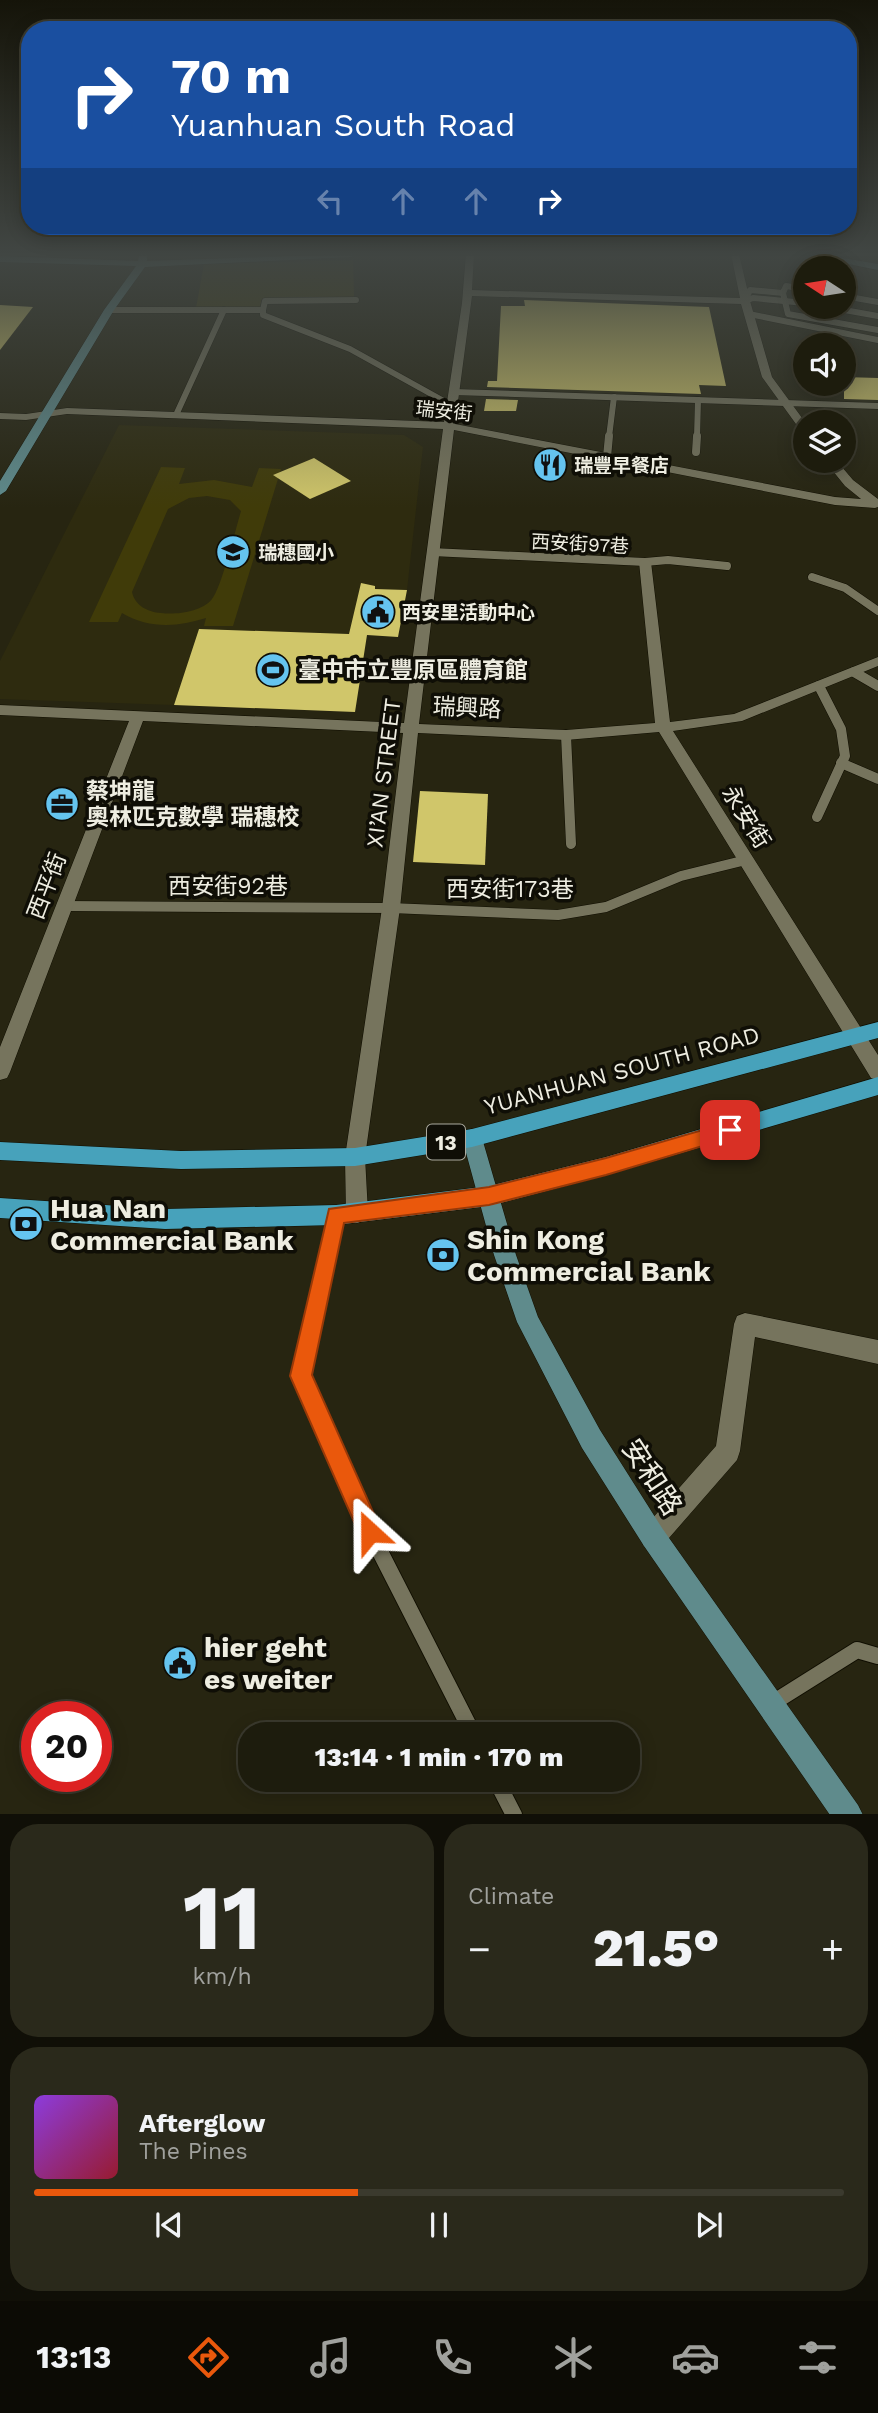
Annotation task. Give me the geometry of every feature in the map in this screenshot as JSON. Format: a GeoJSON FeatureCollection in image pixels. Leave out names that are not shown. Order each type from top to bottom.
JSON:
{"type":"FeatureCollection","features":[{"type":"Feature","properties":{"kind":"main road","name":"YUANHUAN SOUTH ROAD"},"geometry":{"type":"LineString","coordinates":[[0,1151],[181,1160],[355,1157],[472,1138],[878,1030]]}},
{"type":"Feature","properties":{"kind":"main road"},"geometry":{"type":"LineString","coordinates":[[0,1208],[166,1219],[346,1214],[489,1196],[606,1167],[878,1086]]}},
{"type":"Feature","properties":{"kind":"street"},"geometry":{"type":"LineString","coordinates":[[0,491],[92,339]]}},
{"type":"Feature","properties":{"kind":"street","name":"XI’AN STREET"},"geometry":{"type":"LineString","coordinates":[[346,1214],[391,908],[432,552],[462,339]]}},
{"type":"Feature","properties":{"kind":"street"},"geometry":{"type":"LineString","coordinates":[[756,339],[767,377],[793,414]]}},
{"type":"Feature","properties":{"kind":"street","name":"瑞安街"},"geometry":{"type":"LineString","coordinates":[[0,416],[67,411],[449,426],[835,501],[877,504]]}},
{"type":"Feature","properties":{"kind":"street"},"geometry":{"type":"LineString","coordinates":[[841,473],[849,483],[877,504]]}},
{"type":"Feature","properties":{"kind":"street","name":"永安街"},"geometry":{"type":"LineString","coordinates":[[645,562],[663,727],[878,1072]]}},
{"type":"Feature","properties":{"kind":"street","name":"瑞興路"},"geometry":{"type":"LineString","coordinates":[[0,710],[566,735],[737,718],[878,661]]}},
{"type":"Feature","properties":{"kind":"street","name":"西平街"},"geometry":{"type":"LineString","coordinates":[[0,1072],[137,718]]}},
{"type":"Feature","properties":{"kind":"street","name":"安和路"},"geometry":{"type":"LineString","coordinates":[[472,1138],[505,1255],[528,1322],[591,1439],[653,1537],[847,1814]]}},
{"type":"Feature","properties":{"kind":"street"},"geometry":{"type":"LineString","coordinates":[[653,1537],[728,1451],[745,1324],[878,1352]]}},
{"type":"Feature","properties":{"kind":"lane"},"geometry":{"type":"LineString","coordinates":[[176,415],[211,339]]}},
{"type":"Feature","properties":{"kind":"lane"},"geometry":{"type":"LineString","coordinates":[[328,339],[451,405]]}},
{"type":"Feature","properties":{"kind":"lane"},"geometry":{"type":"LineString","coordinates":[[454,392],[878,406]]}},
{"type":"Feature","properties":{"kind":"lane"},"geometry":{"type":"LineString","coordinates":[[607,457],[614,397]]}},
{"type":"Feature","properties":{"kind":"lane"},"geometry":{"type":"LineString","coordinates":[[696,452],[698,400]]}},
{"type":"Feature","properties":{"kind":"lane","name":"西安街97巷"},"geometry":{"type":"LineString","coordinates":[[432,552],[645,562],[668,560],[727,566]]}},
{"type":"Feature","properties":{"kind":"lane"},"geometry":{"type":"LineString","coordinates":[[812,577],[845,588],[878,611]]}},
{"type":"Feature","properties":{"kind":"lane"},"geometry":{"type":"LineString","coordinates":[[854,672],[878,685]]}},
{"type":"Feature","properties":{"kind":"lane"},"geometry":{"type":"LineString","coordinates":[[817,817],[845,756],[841,729],[819,686]]}},
{"type":"Feature","properties":{"kind":"lane"},"geometry":{"type":"LineString","coordinates":[[566,735],[571,844]]}},
{"type":"Feature","properties":{"kind":"lane"},"geometry":{"type":"LineString","coordinates":[[842,763],[878,779]]}},
{"type":"Feature","properties":{"kind":"lane","name":"西安街173巷"},"geometry":{"type":"LineString","coordinates":[[391,908],[565,914],[606,907],[681,876],[746,860]]}},
{"type":"Feature","properties":{"kind":"lane","name":"西安街92巷"},"geometry":{"type":"LineString","coordinates":[[64,906],[391,908]]}},
{"type":"Feature","properties":{"kind":"lane"},"geometry":{"type":"LineString","coordinates":[[346,1214],[301,1376],[370,1532],[467,1722]]}},
{"type":"Feature","properties":{"kind":"lane"},"geometry":{"type":"LineString","coordinates":[[771,1704],[857,1650],[878,1656]]}},
{"type":"Feature","properties":{"kind":"lane"},"geometry":{"type":"LineString","coordinates":[[502,1792],[513,1814]]}},
{"type":"Feature","properties":{"kind":"shaded area","name":"瑞穗國小"},"geometry":{"type":"Polygon","coordinates":[[[119,425],[404,435],[423,447],[407,590],[360,588],[349,634],[199,629],[174,705],[0,699],[0,661],[119,425]]]}},
{"type":"Feature","properties":{"kind":"shaded area"},"geometry":{"type":"Polygon","coordinates":[[[161,467],[185,468],[179,484],[214,480],[252,487],[259,468],[281,469],[233,626],[204,626],[206,618],[174,625],[153,624],[122,613],[118,622],[89,622],[161,467]],[[207,496],[189,498],[168,509],[132,592],[139,605],[161,613],[188,612],[202,607],[212,599],[224,571],[241,511],[230,500],[207,496]]]}},
{"type":"Feature","properties":{"kind":"building"},"geometry":{"type":"Polygon","coordinates":[[[0,339],[9,339],[0,350],[0,339]]]}},
{"type":"Feature","properties":{"kind":"building"},"geometry":{"type":"Polygon","coordinates":[[[499,339],[716,339],[726,386],[699,385],[701,394],[487,387],[488,381],[497,381],[499,339]]]}},
{"type":"Feature","properties":{"kind":"building"},"geometry":{"type":"Polygon","coordinates":[[[856,377],[878,378],[878,400],[844,399],[844,396],[856,396],[856,377]]]}},
{"type":"Feature","properties":{"kind":"building"},"geometry":{"type":"Polygon","coordinates":[[[486,399],[518,400],[516,411],[484,411],[486,399]]]}},
{"type":"Feature","properties":{"kind":"building"},"geometry":{"type":"Polygon","coordinates":[[[314,458],[351,481],[310,499],[273,475],[314,458]]]}},
{"type":"Feature","properties":{"kind":"building","name":"臺中市立豐原區體育館"},"geometry":{"type":"Polygon","coordinates":[[[361,583],[375,586],[375,589],[407,590],[398,637],[367,635],[355,712],[174,705],[199,629],[349,634],[361,583]]]}},
{"type":"Feature","properties":{"kind":"building"},"geometry":{"type":"Polygon","coordinates":[[[420,791],[488,794],[485,865],[413,862],[420,791]]]}},
{"type":"Feature","properties":{"kind":"place","name":"瑞豐早餐店"},"geometry":{"type":"Point","coordinates":[550,465]}},
{"type":"Feature","properties":{"kind":"place","name":"瑞穗國小"},"geometry":{"type":"Point","coordinates":[233,552]}},
{"type":"Feature","properties":{"kind":"place","name":"西安里活動中心"},"geometry":{"type":"Point","coordinates":[378,612]}},
{"type":"Feature","properties":{"kind":"place","name":"臺中市立豐原區體育館"},"geometry":{"type":"Point","coordinates":[273,670]}},
{"type":"Feature","properties":{"kind":"place","name":"蔡坤龍 奧林匹克數學 瑞穗校"},"geometry":{"type":"Point","coordinates":[62,804]}},
{"type":"Feature","properties":{"kind":"place","name":"Hua Nan Commercial Bank"},"geometry":{"type":"Point","coordinates":[26,1224]}},
{"type":"Feature","properties":{"kind":"place","name":"Shin Kong Commercial Bank"},"geometry":{"type":"Point","coordinates":[443,1255]}},
{"type":"Feature","properties":{"kind":"place","name":"hier geht es weiter"},"geometry":{"type":"Point","coordinates":[180,1663]}},
{"type":"Feature","properties":{"kind":"route"},"geometry":{"type":"LineString","coordinates":[[370,1532],[301,1376],[336,1215],[489,1196],[606,1167],[730,1130]]}}]}
